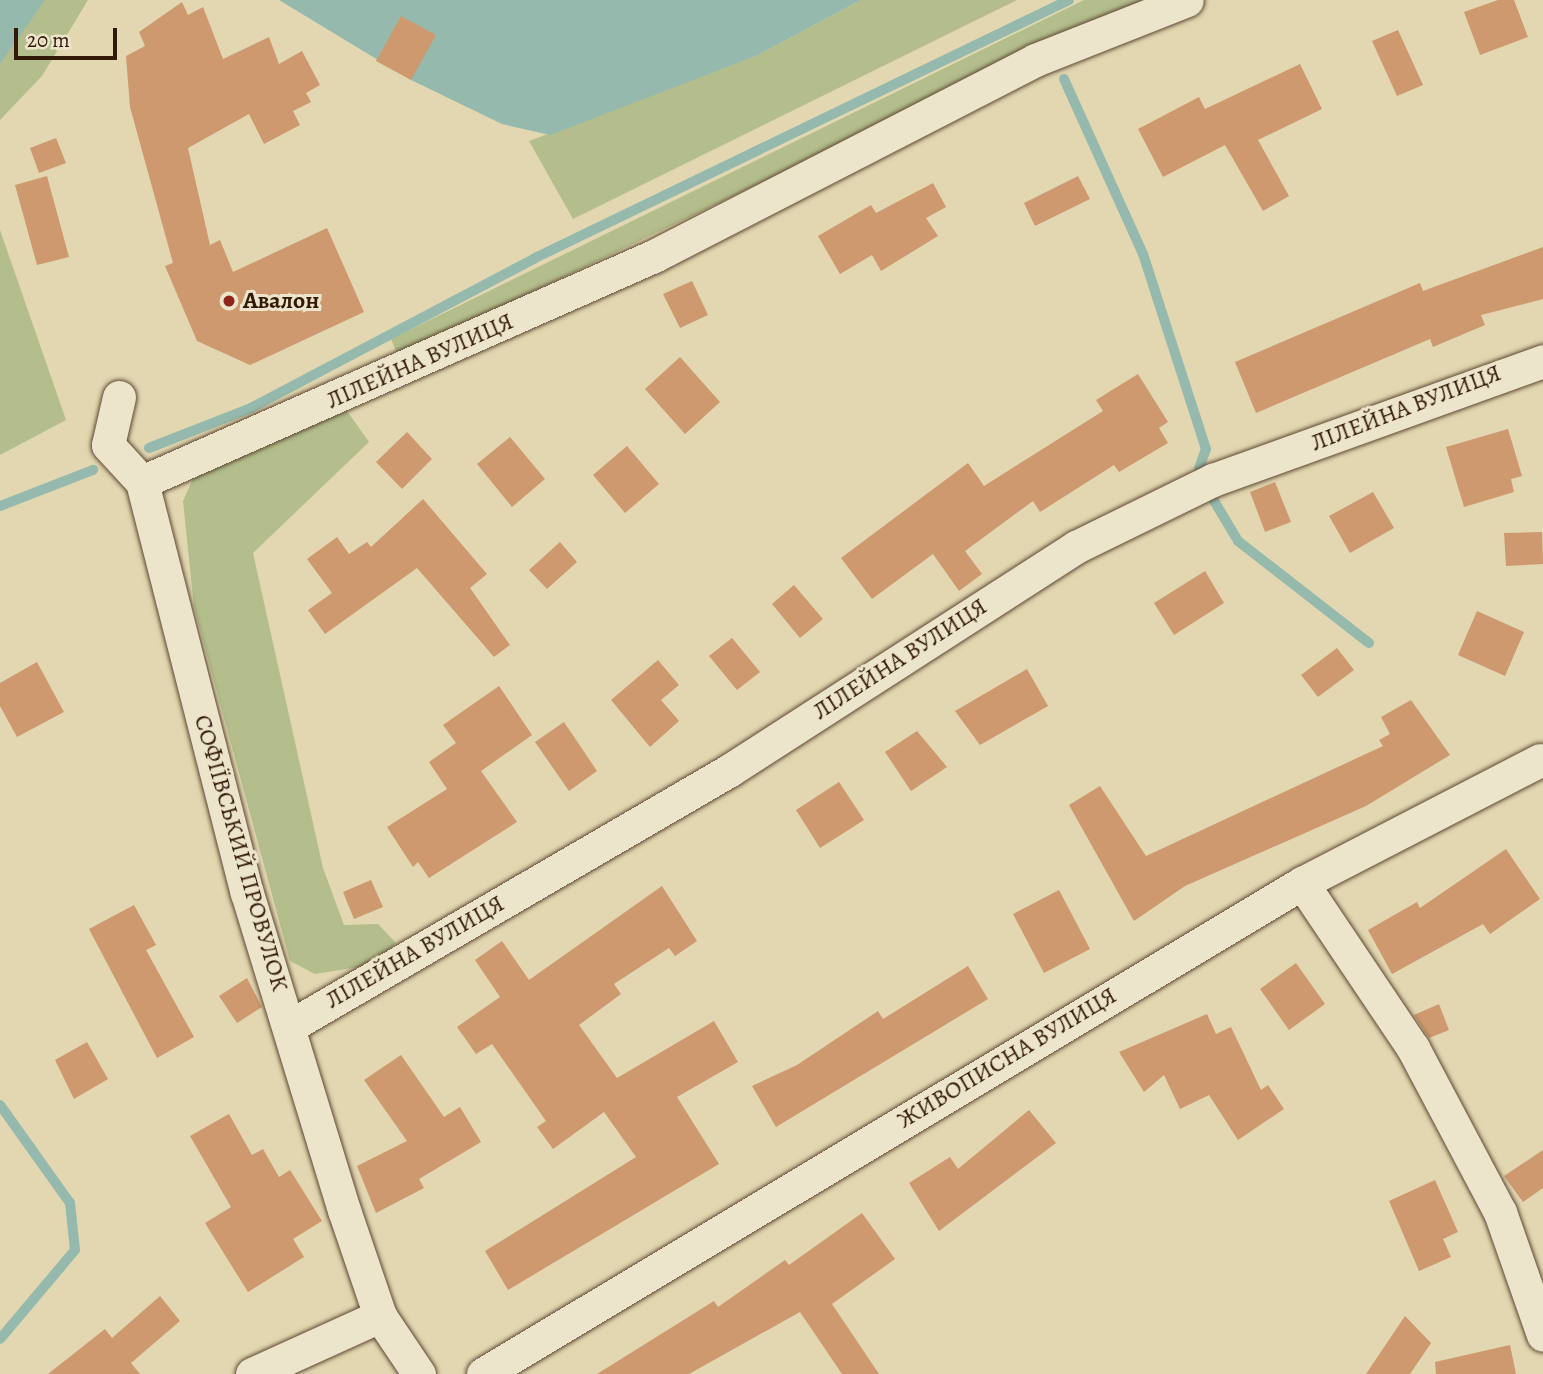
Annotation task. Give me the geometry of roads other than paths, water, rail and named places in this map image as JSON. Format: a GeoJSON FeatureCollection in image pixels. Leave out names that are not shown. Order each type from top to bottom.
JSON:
{"type":"FeatureCollection","features":[{"type":"Feature","properties":{"kind":"street","name":"ЛІЛЕЙНА ВУЛИЦЯ"},"geometry":{"type":"LineString","coordinates":[[142,482],[654,256],[1035,60],[1187,0]]}},
{"type":"Feature","properties":{"kind":"street","name":"ЛІЛЕЙНА ВУЛИЦЯ"},"geometry":{"type":"LineString","coordinates":[[289,1026],[730,770],[1076,547],[1213,480],[1543,360]]}},
{"type":"Feature","properties":{"kind":"street","name":"СОФІЇВСЬКИЙ ПРОВУЛОК"},"geometry":{"type":"LineString","coordinates":[[119,397],[108,445],[142,482],[247,893],[380,1316],[419,1374]]}},
{"type":"Feature","properties":{"kind":"street","name":"ЖИВОПИСНА ВУЛИЦЯ"},"geometry":{"type":"LineString","coordinates":[[483,1374],[1302,883],[1541,760]]}},
{"type":"Feature","properties":{"kind":"street"},"geometry":{"type":"LineString","coordinates":[[1302,883],[1420,1060],[1500,1212],[1543,1335]]}},
{"type":"Feature","properties":{"kind":"street"},"geometry":{"type":"LineString","coordinates":[[252,1374],[380,1316]]}},
{"type":"Feature","properties":{"kind":"water"},"geometry":{"type":"Polygon","coordinates":[[[0,0],[45,0],[0,64],[0,0]]]}},
{"type":"Feature","properties":{"kind":"water"},"geometry":{"type":"Polygon","coordinates":[[[279,0],[861,0],[756,56],[550,135],[502,124],[411,80],[279,0]]]}},
{"type":"Feature","properties":{"kind":"waterway"},"geometry":{"type":"LineString","coordinates":[[149,448],[251,408],[535,258],[1069,0]]}},
{"type":"Feature","properties":{"kind":"waterway"},"geometry":{"type":"LineString","coordinates":[[1064,79],[1143,254],[1206,449],[1199,468]]}},
{"type":"Feature","properties":{"kind":"waterway"},"geometry":{"type":"LineString","coordinates":[[0,506],[93,470]]}},
{"type":"Feature","properties":{"kind":"waterway"},"geometry":{"type":"LineString","coordinates":[[1210,494],[1238,541],[1369,643]]}},
{"type":"Feature","properties":{"kind":"waterway"},"geometry":{"type":"LineString","coordinates":[[0,1105],[70,1203],[75,1250],[0,1339]]}},
{"type":"Feature","properties":{"kind":"place","name":"Авалон"},"geometry":{"type":"Point","coordinates":[229,301]}}]}
